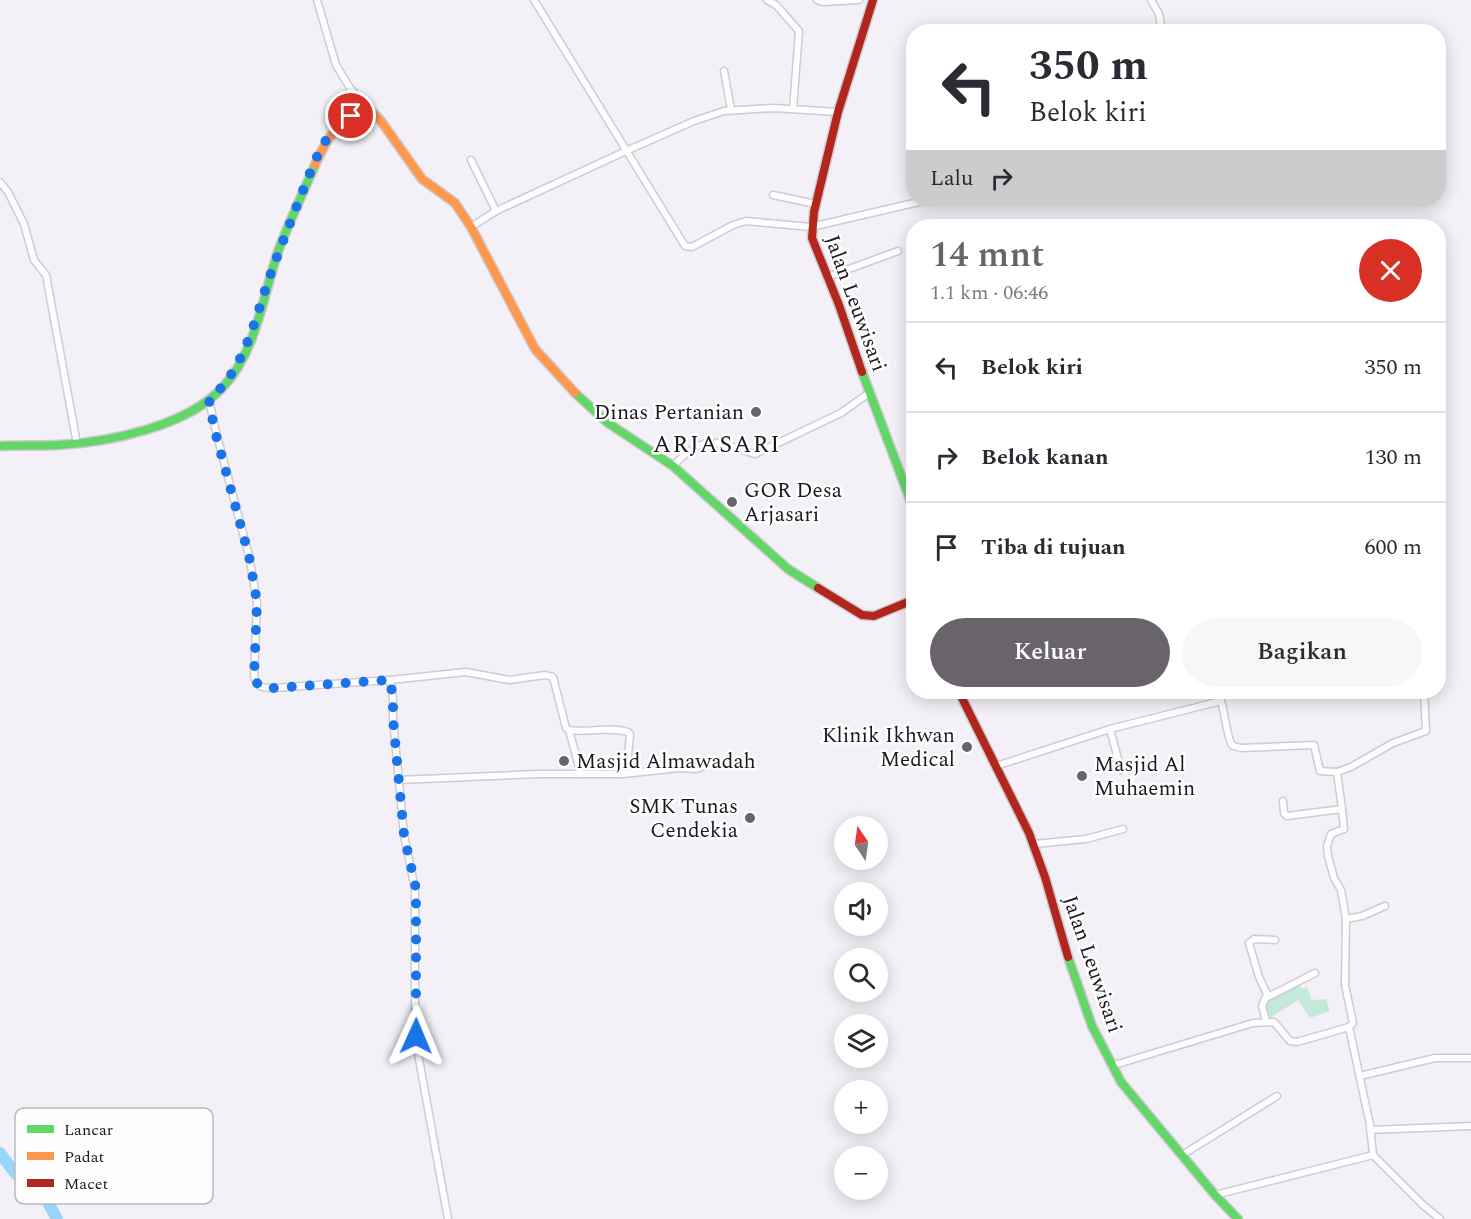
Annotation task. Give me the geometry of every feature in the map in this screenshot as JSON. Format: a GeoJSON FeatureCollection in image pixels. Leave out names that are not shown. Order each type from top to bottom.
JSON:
{"type":"FeatureCollection","features":[{"type":"Feature","properties":{"kind":"street"},"geometry":{"type":"LineString","coordinates":[[317,0],[336,65],[350,88],[381,121],[422,179],[455,203],[471,227],[524,329],[543,359],[599,417],[673,466],[730,519],[788,568],[862,615],[874,616],[906,603]]}},
{"type":"Feature","properties":{"kind":"street"},"geometry":{"type":"LineString","coordinates":[[534,0],[687,247],[692,247],[733,225],[746,221],[811,228],[906,205]]}},
{"type":"Feature","properties":{"kind":"street"},"geometry":{"type":"LineString","coordinates":[[767,0],[776,5],[799,31],[793,109]]}},
{"type":"Feature","properties":{"kind":"street"},"geometry":{"type":"LineString","coordinates":[[817,0],[823,2],[859,0]]}},
{"type":"Feature","properties":{"kind":"street","name":"Jalan Leuwisari"},"geometry":{"type":"LineString","coordinates":[[873,0],[838,112],[811,228],[813,242],[906,489]]}},
{"type":"Feature","properties":{"kind":"street"},"geometry":{"type":"LineString","coordinates":[[1151,0],[1159,14],[1161,24]]}},
{"type":"Feature","properties":{"kind":"street"},"geometry":{"type":"LineString","coordinates":[[724,70],[731,109]]}},
{"type":"Feature","properties":{"kind":"street"},"geometry":{"type":"LineString","coordinates":[[471,227],[496,211],[626,151],[694,121],[731,109],[838,112]]}},
{"type":"Feature","properties":{"kind":"street"},"geometry":{"type":"LineString","coordinates":[[0,446],[77,444],[162,422],[209,400],[228,380],[247,345],[280,248],[330,133],[345,120],[371,111]]}},
{"type":"Feature","properties":{"kind":"street"},"geometry":{"type":"LineString","coordinates":[[471,160],[496,211]]}},
{"type":"Feature","properties":{"kind":"street"},"geometry":{"type":"LineString","coordinates":[[0,182],[20,214],[34,260],[46,275],[77,444]]}},
{"type":"Feature","properties":{"kind":"street"},"geometry":{"type":"LineString","coordinates":[[773,195],[816,204]]}},
{"type":"Feature","properties":{"kind":"street"},"geometry":{"type":"LineString","coordinates":[[827,277],[898,251]]}},
{"type":"Feature","properties":{"kind":"street"},"geometry":{"type":"LineString","coordinates":[[673,466],[682,456],[706,441],[755,454],[841,413],[869,393]]}},
{"type":"Feature","properties":{"kind":"street"},"geometry":{"type":"LineString","coordinates":[[209,400],[214,428],[249,556],[257,602],[254,677],[257,684],[262,688],[274,688],[466,672],[509,680],[545,675],[553,677],[581,774]]}},
{"type":"Feature","properties":{"kind":"street"},"geometry":{"type":"LineString","coordinates":[[390,680],[404,835],[416,889],[416,1036],[448,1219]]}},
{"type":"Feature","properties":{"kind":"street","name":"Jalan Leuwisari"},"geometry":{"type":"LineString","coordinates":[[962,699],[1034,844],[1087,1016],[1111,1066],[1121,1082],[1215,1195],[1238,1219]]}},
{"type":"Feature","properties":{"kind":"street"},"geometry":{"type":"LineString","coordinates":[[996,766],[1110,729],[1221,701],[1233,746],[1241,748],[1314,745],[1320,771],[1337,772],[1351,767],[1393,743],[1426,731],[1424,699]]}},
{"type":"Feature","properties":{"kind":"street"},"geometry":{"type":"LineString","coordinates":[[569,730],[594,732],[614,728],[628,732],[629,752],[628,756],[622,759],[623,774]]}},
{"type":"Feature","properties":{"kind":"street"},"geometry":{"type":"LineString","coordinates":[[1110,729],[1121,770]]}},
{"type":"Feature","properties":{"kind":"street"},"geometry":{"type":"LineString","coordinates":[[398,780],[538,774],[623,774],[679,768],[696,769],[704,766]]}},
{"type":"Feature","properties":{"kind":"street"},"geometry":{"type":"LineString","coordinates":[[1111,1066],[1254,1023],[1274,1022],[1290,1041],[1297,1042],[1349,1027],[1353,1023],[1345,985],[1346,919],[1341,890],[1331,870],[1328,846],[1332,834],[1344,828],[1337,772]]}},
{"type":"Feature","properties":{"kind":"street"},"geometry":{"type":"LineString","coordinates":[[1283,801],[1284,813],[1287,816],[1342,809]]}},
{"type":"Feature","properties":{"kind":"street"},"geometry":{"type":"LineString","coordinates":[[1034,844],[1086,839],[1123,829]]}},
{"type":"Feature","properties":{"kind":"street"},"geometry":{"type":"LineString","coordinates":[[1346,919],[1362,916],[1385,906]]}},
{"type":"Feature","properties":{"kind":"street"},"geometry":{"type":"LineString","coordinates":[[1266,1021],[1262,1006],[1266,998],[1266,991],[1259,977],[1249,943],[1254,939],[1275,940]]}},
{"type":"Feature","properties":{"kind":"street"},"geometry":{"type":"LineString","coordinates":[[1266,998],[1315,973]]}},
{"type":"Feature","properties":{"kind":"street"},"geometry":{"type":"LineString","coordinates":[[1349,1027],[1373,1155],[1440,1219]]}},
{"type":"Feature","properties":{"kind":"street"},"geometry":{"type":"LineString","coordinates":[[1360,1076],[1435,1058],[1471,1058]]}},
{"type":"Feature","properties":{"kind":"street"},"geometry":{"type":"LineString","coordinates":[[1182,1155],[1277,1096]]}},
{"type":"Feature","properties":{"kind":"street"},"geometry":{"type":"LineString","coordinates":[[1370,1130],[1471,1126]]}},
{"type":"Feature","properties":{"kind":"street"},"geometry":{"type":"LineString","coordinates":[[1215,1195],[1373,1155]]}},
{"type":"Feature","properties":{"kind":"green space"},"geometry":{"type":"Polygon","coordinates":[[[1298,984],[1302,989],[1307,987],[1312,1000],[1326,999],[1330,1011],[1310,1018],[1298,1000],[1270,1018],[1267,1017],[1264,1004],[1298,984]]]}},
{"type":"Feature","properties":{"kind":"waterway"},"geometry":{"type":"LineString","coordinates":[[0,1153],[15,1173]]}},
{"type":"Feature","properties":{"kind":"waterway"},"geometry":{"type":"LineString","coordinates":[[49,1204],[57,1219]]}},
{"type":"Feature","properties":{"kind":"traffic: fast"},"geometry":{"type":"LineString","coordinates":[[0,446],[59,445],[124,436],[169,422],[208,401],[235,373],[244,357],[258,321],[279,249],[315,165]]}},
{"type":"Feature","properties":{"kind":"traffic: fast"},"geometry":{"type":"LineString","coordinates":[[862,372],[906,489]]}},
{"type":"Feature","properties":{"kind":"traffic: fast"},"geometry":{"type":"LineString","coordinates":[[575,393],[608,423],[673,466],[788,569],[818,588]]}},
{"type":"Feature","properties":{"kind":"traffic: fast"},"geometry":{"type":"LineString","coordinates":[[1068,957],[1092,1026],[1121,1082],[1215,1195],[1238,1219]]}},
{"type":"Feature","properties":{"kind":"traffic: slow"},"geometry":{"type":"LineString","coordinates":[[315,165],[330,137],[342,124],[371,111],[381,121],[422,179],[455,203],[471,227],[535,349],[575,393]]}},
{"type":"Feature","properties":{"kind":"traffic: jam"},"geometry":{"type":"LineString","coordinates":[[862,372],[839,305],[812,238],[814,212],[838,112],[873,0]]}},
{"type":"Feature","properties":{"kind":"traffic: jam"},"geometry":{"type":"LineString","coordinates":[[818,588],[862,615],[874,616],[906,603]]}},
{"type":"Feature","properties":{"kind":"traffic: jam"},"geometry":{"type":"LineString","coordinates":[[962,699],[1029,833],[1045,877],[1068,957]]}},
{"type":"Feature","properties":{"kind":"place","name":"Dinas Pertanian"},"geometry":{"type":"Point","coordinates":[756,412]}},
{"type":"Feature","properties":{"kind":"place","name":"GOR Desa Arjasari"},"geometry":{"type":"Point","coordinates":[732,502]}},
{"type":"Feature","properties":{"kind":"place","name":"Klinik Ikhwan Medical"},"geometry":{"type":"Point","coordinates":[967,747]}},
{"type":"Feature","properties":{"kind":"place","name":"Masjid Almawadah"},"geometry":{"type":"Point","coordinates":[564,761]}},
{"type":"Feature","properties":{"kind":"place","name":"Masjid Al Muhaemin"},"geometry":{"type":"Point","coordinates":[1082,776]}},
{"type":"Feature","properties":{"kind":"place","name":"SMK Tunas Cendekia"},"geometry":{"type":"Point","coordinates":[750,818]}},
{"type":"Feature","properties":{"kind":"district","name":"ARJASARI"},"geometry":{"type":"Point","coordinates":[717,444]}},
{"type":"Feature","properties":{"kind":"route"},"geometry":{"type":"LineString","coordinates":[[351,116],[330,133],[325,142],[280,248],[247,345],[228,380],[209,400],[214,428],[249,556],[257,602],[254,677],[257,684],[262,688],[274,688],[390,680],[404,835],[416,889],[416,1036]]}}]}
